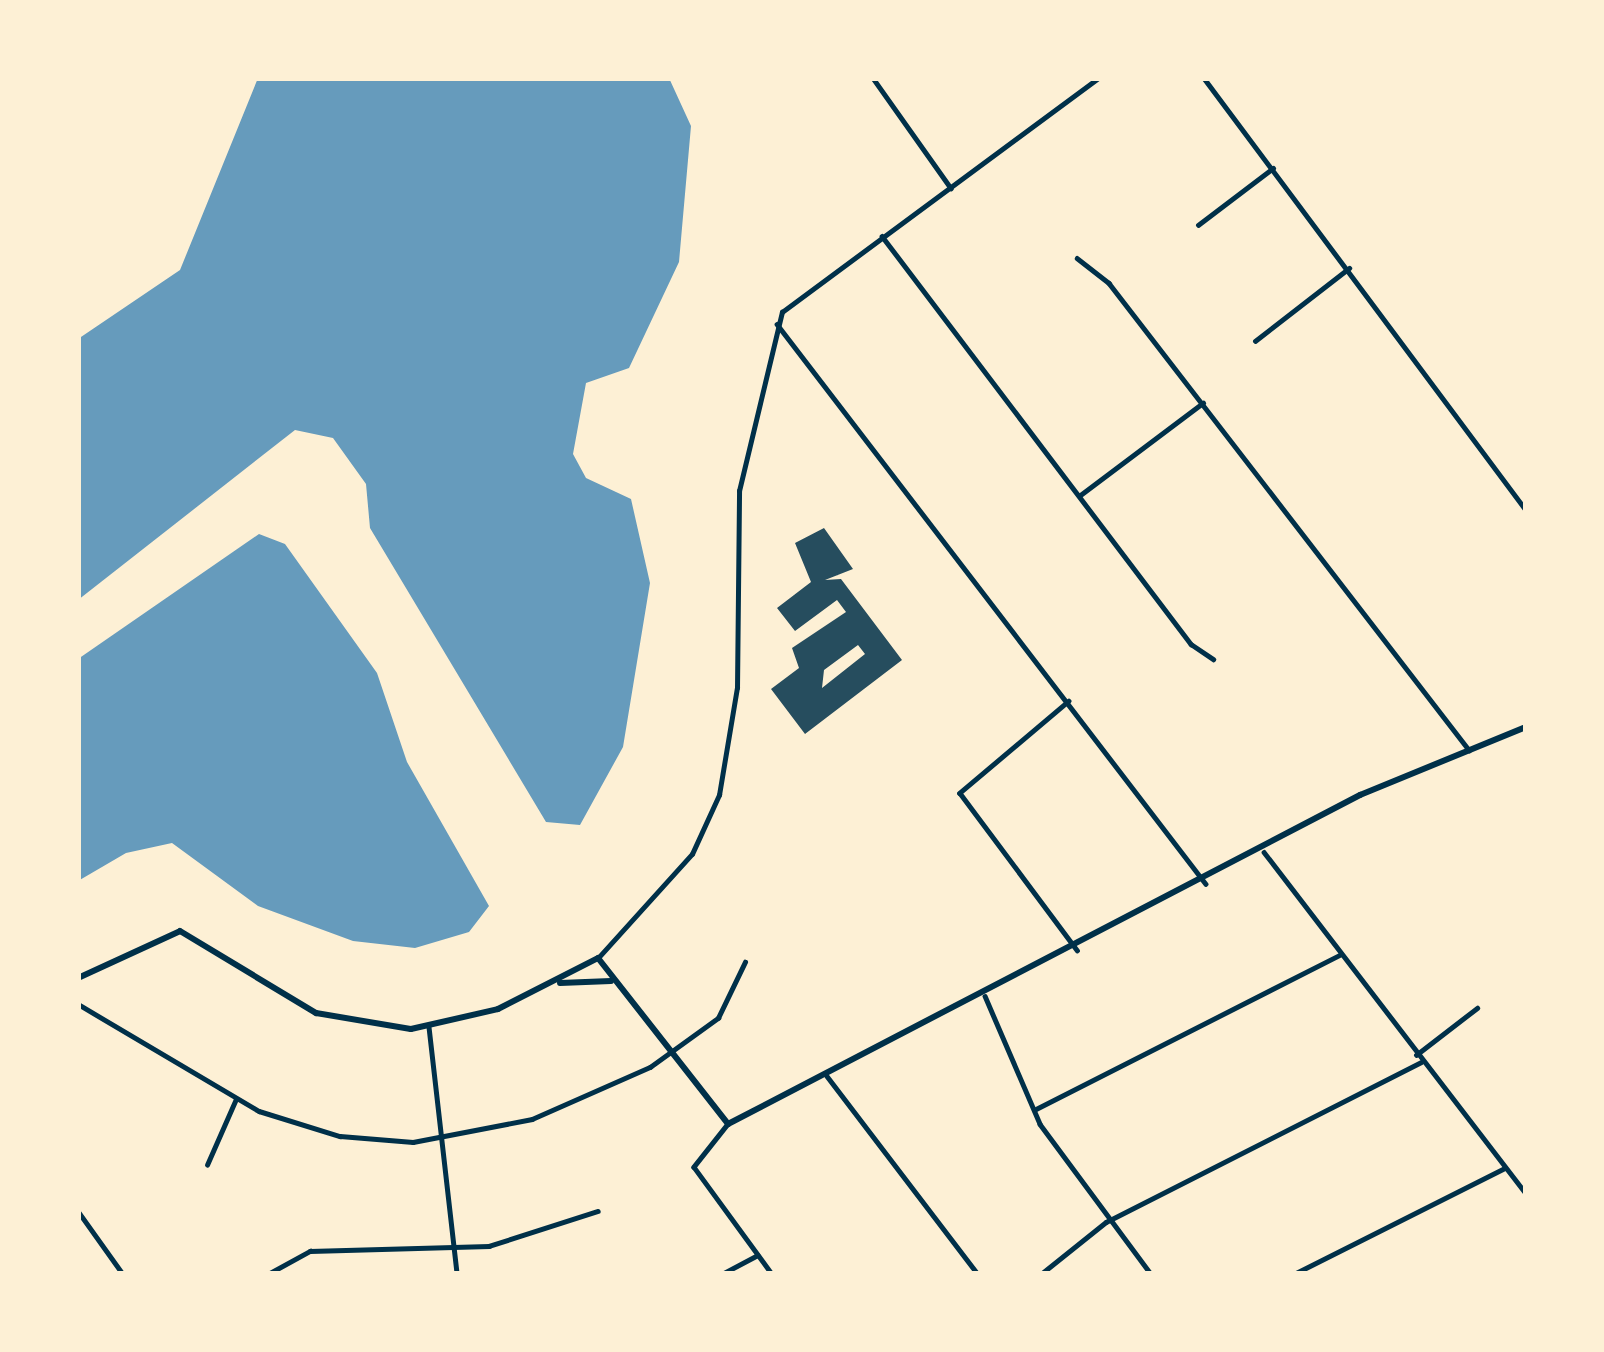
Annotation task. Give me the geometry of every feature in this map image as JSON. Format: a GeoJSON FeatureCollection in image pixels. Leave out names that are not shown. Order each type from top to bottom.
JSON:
{"type":"FeatureCollection","features":[{"type":"Feature","properties":{"kind":"main road"},"geometry":{"type":"LineString","coordinates":[[534,992],[598,958],[728,1124],[1469,749],[1526,728]]}},
{"type":"Feature","properties":{"kind":"main road"},"geometry":{"type":"LineString","coordinates":[[78,978],[180,931],[316,1013],[429,1027],[589,976],[618,985]]}},
{"type":"Feature","properties":{"kind":"street"},"geometry":{"type":"LineString","coordinates":[[873,78],[951,188]]}},
{"type":"Feature","properties":{"kind":"street"},"geometry":{"type":"LineString","coordinates":[[598,958],[692,854],[719,795],[737,688],[739,491],[777,324],[805,287],[951,188],[1098,78]]}},
{"type":"Feature","properties":{"kind":"street"},"geometry":{"type":"LineString","coordinates":[[1204,78],[1526,510]]}},
{"type":"Feature","properties":{"kind":"street"},"geometry":{"type":"LineString","coordinates":[[1198,225],[1273,168]]}},
{"type":"Feature","properties":{"kind":"street"},"geometry":{"type":"LineString","coordinates":[[882,236],[1079,496],[1213,659]]}},
{"type":"Feature","properties":{"kind":"street"},"geometry":{"type":"LineString","coordinates":[[1077,259],[1203,403],[1469,749]]}},
{"type":"Feature","properties":{"kind":"street"},"geometry":{"type":"LineString","coordinates":[[1255,341],[1349,268]]}},
{"type":"Feature","properties":{"kind":"street"},"geometry":{"type":"LineString","coordinates":[[777,324],[1206,884]]}},
{"type":"Feature","properties":{"kind":"street"},"geometry":{"type":"LineString","coordinates":[[1079,496],[1203,403]]}},
{"type":"Feature","properties":{"kind":"street"},"geometry":{"type":"LineString","coordinates":[[1069,701],[960,791],[1077,950]]}},
{"type":"Feature","properties":{"kind":"street"},"geometry":{"type":"LineString","coordinates":[[1264,852],[1526,1193]]}},
{"type":"Feature","properties":{"kind":"street"},"geometry":{"type":"LineString","coordinates":[[1034,1110],[1341,954]]}},
{"type":"Feature","properties":{"kind":"street"},"geometry":{"type":"LineString","coordinates":[[78,1004],[236,1099],[340,1136],[443,1140],[532,1119],[671,1052],[728,1007],[745,962]]}},
{"type":"Feature","properties":{"kind":"street"},"geometry":{"type":"LineString","coordinates":[[985,996],[1034,1110],[1151,1274]]}},
{"type":"Feature","properties":{"kind":"street"},"geometry":{"type":"LineString","coordinates":[[1041,1274],[1109,1221],[1419,1058],[1477,1008]]}},
{"type":"Feature","properties":{"kind":"street"},"geometry":{"type":"LineString","coordinates":[[429,1027],[457,1274]]}},
{"type":"Feature","properties":{"kind":"street"},"geometry":{"type":"LineString","coordinates":[[827,1076],[978,1274]]}},
{"type":"Feature","properties":{"kind":"street"},"geometry":{"type":"LineString","coordinates":[[207,1165],[236,1099]]}},
{"type":"Feature","properties":{"kind":"street"},"geometry":{"type":"LineString","coordinates":[[728,1124],[694,1167],[772,1274]]}},
{"type":"Feature","properties":{"kind":"street"},"geometry":{"type":"LineString","coordinates":[[1294,1274],[1505,1168]]}},
{"type":"Feature","properties":{"kind":"street"},"geometry":{"type":"LineString","coordinates":[[268,1274],[282,1265],[339,1248],[454,1250],[598,1210]]}},
{"type":"Feature","properties":{"kind":"street"},"geometry":{"type":"LineString","coordinates":[[78,1211],[123,1274]]}},
{"type":"Feature","properties":{"kind":"street"},"geometry":{"type":"LineString","coordinates":[[722,1274],[757,1255]]}},
{"type":"Feature","properties":{"kind":"street"},"geometry":{"type":"LineString","coordinates":[[282,1265],[288,1274]]}},
{"type":"Feature","properties":{"kind":"water"},"geometry":{"type":"Polygon","coordinates":[[[258,78],[669,78],[691,126],[679,262],[629,368],[586,383],[573,454],[586,478],[631,499],[650,583],[623,747],[580,825],[546,822],[370,528],[366,484],[333,438],[295,430],[78,600],[78,339],[180,270],[258,78]]]}},
{"type":"Feature","properties":{"kind":"water"},"geometry":{"type":"Polygon","coordinates":[[[259,534],[285,544],[377,673],[407,762],[489,906],[469,932],[415,948],[353,941],[258,906],[172,843],[126,853],[78,881],[78,659],[259,534]]]}},
{"type":"Feature","properties":{"kind":"building"},"geometry":{"type":"Polygon","coordinates":[[[824,528],[853,569],[825,580],[841,579],[902,660],[805,734],[771,689],[799,668],[792,648],[846,612],[837,600],[795,631],[777,608],[811,582],[795,543],[824,528]],[[858,645],[824,670],[822,688],[865,654],[858,645]]]}}]}
